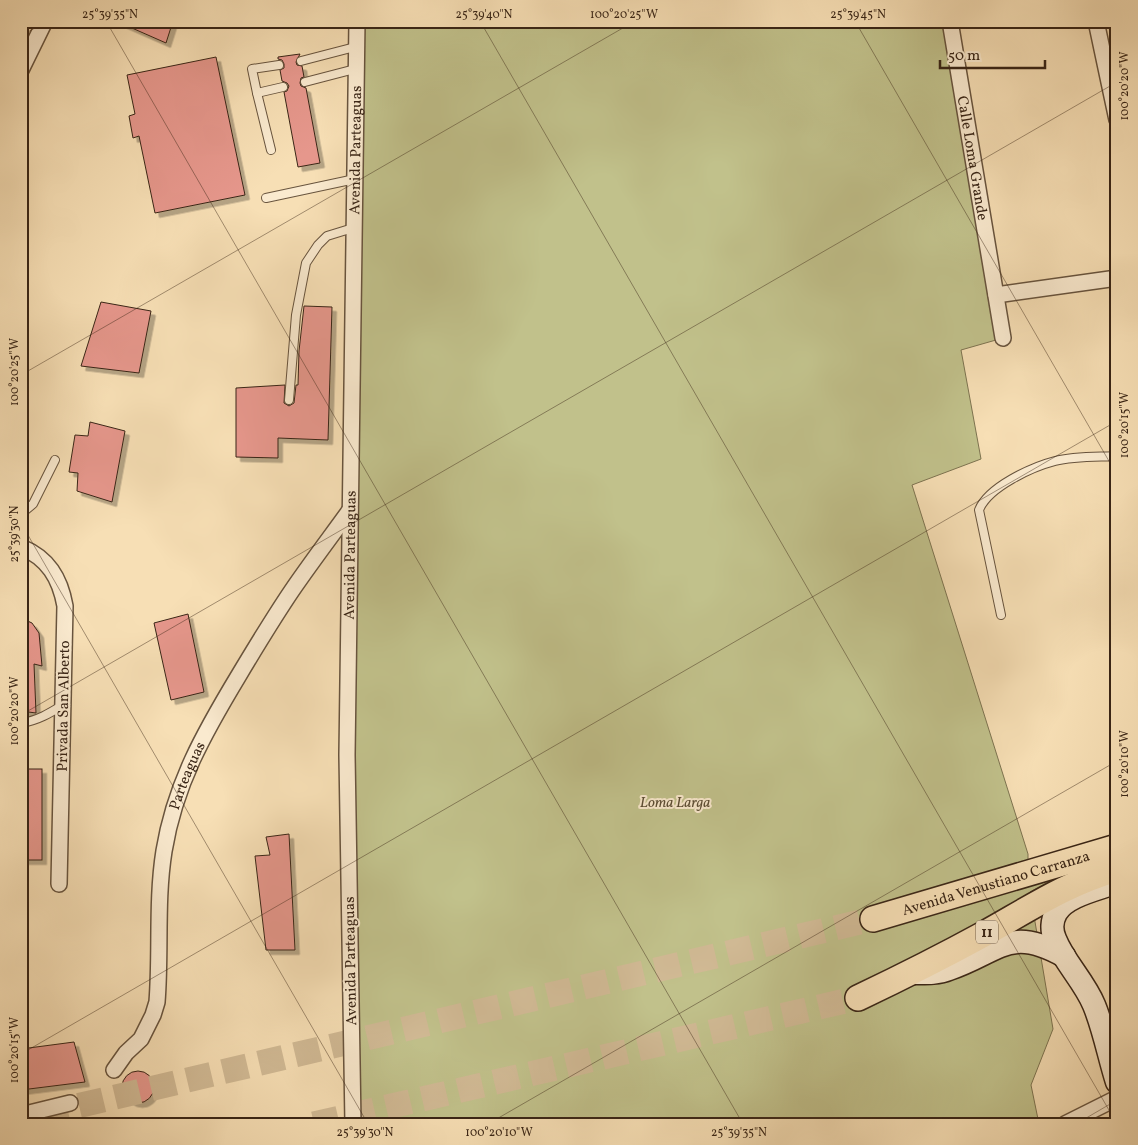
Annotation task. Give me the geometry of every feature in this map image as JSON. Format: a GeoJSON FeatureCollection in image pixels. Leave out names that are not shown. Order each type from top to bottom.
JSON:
{"type":"FeatureCollection","features":[{"type":"Feature","properties":{"kind":"main road","name":"Avenida Venustiano Carranza"},"geometry":{"type":"LineString","coordinates":[[873,919],[1117,847]]}},
{"type":"Feature","properties":{"kind":"main road","name":"Avenida Venustiano Carranza"},"geometry":{"type":"LineString","coordinates":[[858,998],[910,974],[1065,888],[1091,876],[1117,869]]}},
{"type":"Feature","properties":{"kind":"street"},"geometry":{"type":"LineString","coordinates":[[21,70],[45,21]]}},
{"type":"Feature","properties":{"kind":"street","name":"Avenida Parteaguas"},"geometry":{"type":"LineString","coordinates":[[353,1124],[347,755],[355,47],[357,21]]}},
{"type":"Feature","properties":{"kind":"street","name":"Calle Loma Grande"},"geometry":{"type":"LineString","coordinates":[[950,21],[1003,338]]}},
{"type":"Feature","properties":{"kind":"street"},"geometry":{"type":"LineString","coordinates":[[1096,21],[1117,120]]}},
{"type":"Feature","properties":{"kind":"street"},"geometry":{"type":"LineString","coordinates":[[996,295],[1117,278]]}},
{"type":"Feature","properties":{"kind":"street","name":"Parteaguas"},"geometry":{"type":"LineString","coordinates":[[114,1070],[126,1053],[141,1039],[157,1002],[160,899],[164,852],[173,807],[188,768],[207,727],[249,658],[295,586],[350,510]]}},
{"type":"Feature","properties":{"kind":"street","name":"Privada San Alberto"},"geometry":{"type":"LineString","coordinates":[[21,547],[31,551],[48,564],[62,590],[65,606],[58,884]]}},
{"type":"Feature","properties":{"kind":"street"},"geometry":{"type":"LineString","coordinates":[[1117,882],[1073,898],[1060,907],[1054,918],[1052,930],[1064,956],[1081,980],[1094,1005],[1117,1082]]}},
{"type":"Feature","properties":{"kind":"street"},"geometry":{"type":"LineString","coordinates":[[910,974],[949,970],[1000,946],[1013,942],[1027,941],[1039,944],[1064,956]]}},
{"type":"Feature","properties":{"kind":"street"},"geometry":{"type":"LineString","coordinates":[[1065,1124],[1117,1098]]}},
{"type":"Feature","properties":{"kind":"street"},"geometry":{"type":"LineString","coordinates":[[21,1115],[70,1103]]}},
{"type":"Feature","properties":{"kind":"lane"},"geometry":{"type":"LineString","coordinates":[[301,61],[355,47]]}},
{"type":"Feature","properties":{"kind":"lane"},"geometry":{"type":"LineString","coordinates":[[270,150],[252,70],[279,65]]}},
{"type":"Feature","properties":{"kind":"lane"},"geometry":{"type":"LineString","coordinates":[[305,82],[355,69]]}},
{"type":"Feature","properties":{"kind":"lane"},"geometry":{"type":"LineString","coordinates":[[257,93],[283,87]]}},
{"type":"Feature","properties":{"kind":"lane"},"geometry":{"type":"LineString","coordinates":[[266,198],[355,179]]}},
{"type":"Feature","properties":{"kind":"lane"},"geometry":{"type":"LineString","coordinates":[[289,400],[296,315],[306,263],[318,244],[327,236],[354,228]]}},
{"type":"Feature","properties":{"kind":"lane"},"geometry":{"type":"LineString","coordinates":[[1001,615],[979,510],[983,501],[996,489],[1024,473],[1056,460],[1117,456]]}},
{"type":"Feature","properties":{"kind":"lane"},"geometry":{"type":"LineString","coordinates":[[21,514],[33,504],[55,460]]}},
{"type":"Feature","properties":{"kind":"lane"},"geometry":{"type":"LineString","coordinates":[[21,723],[35,720],[63,705]]}},
{"type":"Feature","properties":{"kind":"green space","name":"Loma Larga"},"geometry":{"type":"Polygon","coordinates":[[[349,21],[950,21],[1003,338],[961,350],[981,459],[912,485],[1028,854],[1028,878],[1073,868],[1030,892],[1053,1029],[1031,1085],[1039,1124],[360,1124],[348,513],[349,21]]]}},
{"type":"Feature","properties":{"kind":"building"},"geometry":{"type":"Polygon","coordinates":[[[116,21],[173,21],[166,43],[116,21]]]}},
{"type":"Feature","properties":{"kind":"building"},"geometry":{"type":"Polygon","coordinates":[[[300,54],[296,62],[297,65],[302,66],[304,77],[301,78],[300,83],[301,86],[306,88],[320,163],[298,167],[284,92],[287,91],[289,86],[282,81],[280,70],[284,68],[284,64],[278,57],[300,54]]]}},
{"type":"Feature","properties":{"kind":"building"},"geometry":{"type":"Polygon","coordinates":[[[216,57],[245,195],[155,213],[139,136],[133,138],[129,116],[135,114],[127,75],[216,57]]]}},
{"type":"Feature","properties":{"kind":"building"},"geometry":{"type":"Polygon","coordinates":[[[101,302],[151,311],[139,373],[81,366],[101,302]]]}},
{"type":"Feature","properties":{"kind":"building"},"geometry":{"type":"Polygon","coordinates":[[[304,306],[332,307],[328,440],[278,438],[278,458],[236,457],[236,388],[285,385],[284,403],[289,406],[294,403],[296,385],[298,385],[299,351],[304,306]]]}},
{"type":"Feature","properties":{"kind":"building"},"geometry":{"type":"Polygon","coordinates":[[[90,422],[125,431],[112,502],[77,491],[78,473],[69,472],[75,435],[88,436],[90,422]]]}},
{"type":"Feature","properties":{"kind":"building"},"geometry":{"type":"Polygon","coordinates":[[[188,614],[204,692],[171,700],[154,623],[188,614]]]}},
{"type":"Feature","properties":{"kind":"building"},"geometry":{"type":"Polygon","coordinates":[[[21,618],[32,623],[39,633],[42,666],[34,664],[36,713],[21,711],[21,618]]]}},
{"type":"Feature","properties":{"kind":"building"},"geometry":{"type":"Polygon","coordinates":[[[21,769],[42,769],[42,860],[21,860],[21,769]]]}},
{"type":"Feature","properties":{"kind":"building"},"geometry":{"type":"Polygon","coordinates":[[[289,834],[295,950],[266,950],[255,856],[270,855],[266,837],[289,834]]]}},
{"type":"Feature","properties":{"kind":"building"},"geometry":{"type":"Polygon","coordinates":[[[74,1042],[85,1082],[21,1090],[21,1049],[74,1042]]]}},
{"type":"Feature","properties":{"kind":"building"},"geometry":{"type":"Polygon","coordinates":[[[138,1071],[144,1072],[149,1076],[153,1081],[153,1093],[149,1098],[144,1102],[138,1103],[132,1102],[127,1098],[123,1093],[122,1087],[123,1081],[127,1076],[132,1072],[138,1071]]]}},
{"type":"Feature","properties":{"kind":"tunnel"},"geometry":{"type":"LineString","coordinates":[[43,1114],[873,919]]}},
{"type":"Feature","properties":{"kind":"tunnel"},"geometry":{"type":"LineString","coordinates":[[314,1124],[858,998]]}}]}
